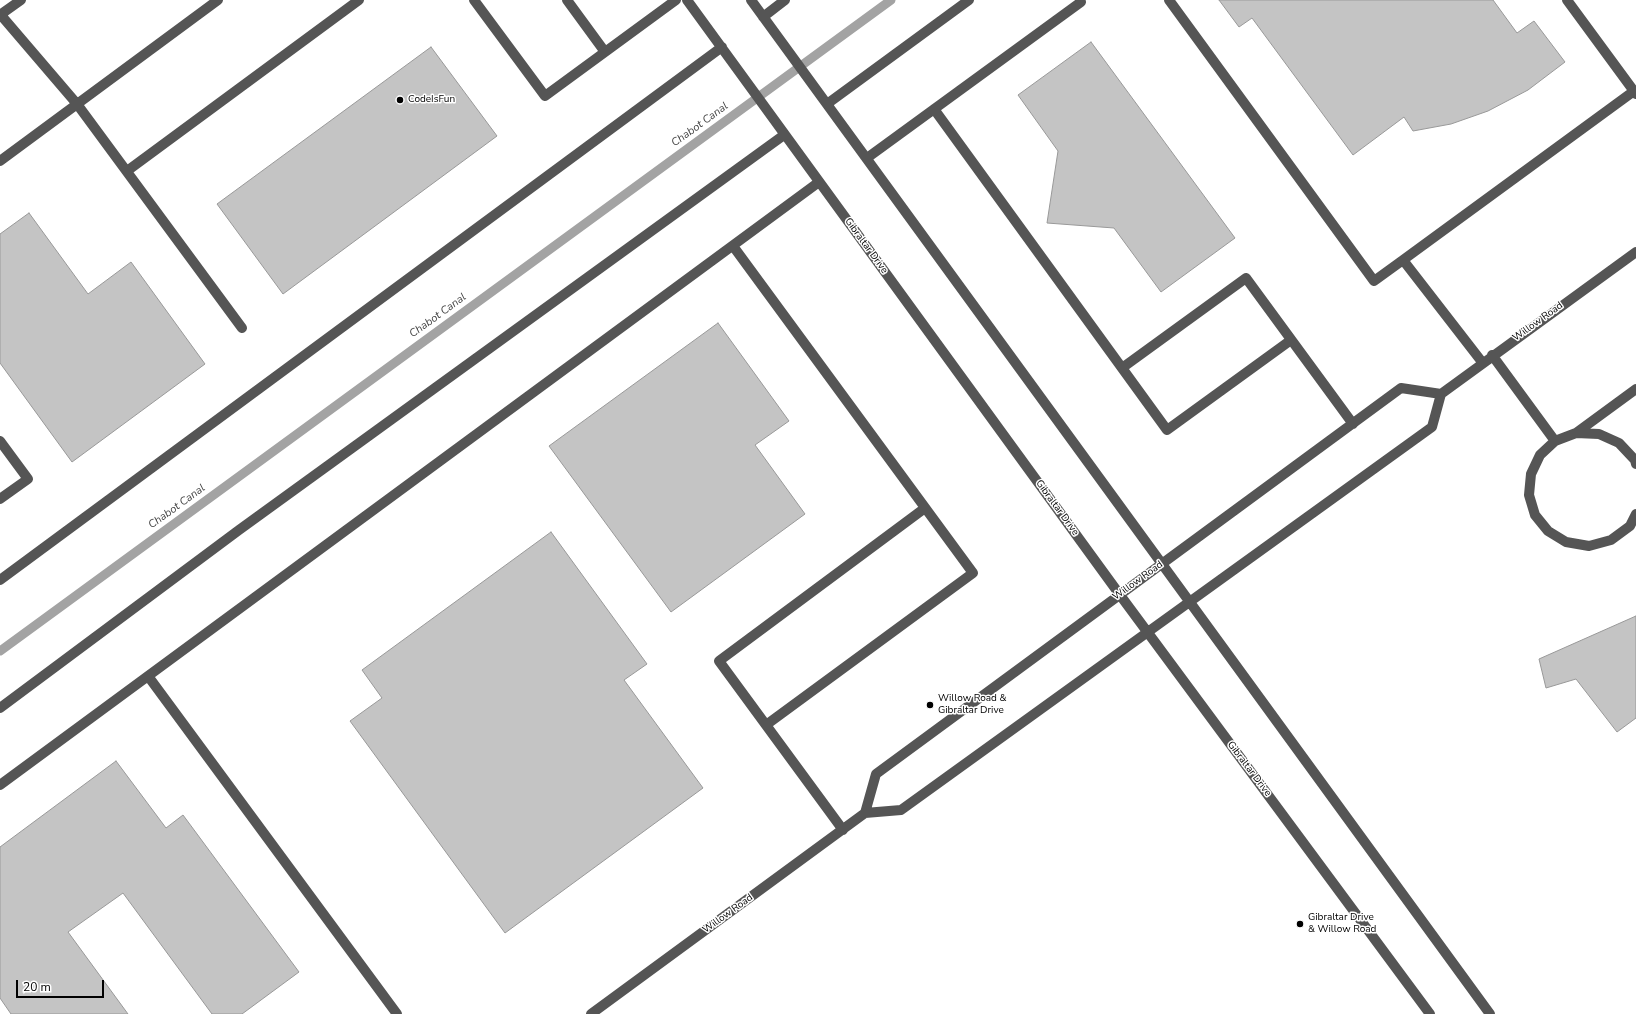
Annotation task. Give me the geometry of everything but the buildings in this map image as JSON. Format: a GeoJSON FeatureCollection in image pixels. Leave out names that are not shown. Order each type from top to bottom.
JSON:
{"type":"FeatureCollection","features":[{"type":"Feature","properties":{"kind":"street"},"geometry":{"type":"LineString","coordinates":[[20,0],[0,14],[77,104],[242,328]]}},
{"type":"Feature","properties":{"kind":"street"},"geometry":{"type":"LineString","coordinates":[[0,161],[218,0]]}},
{"type":"Feature","properties":{"kind":"street"},"geometry":{"type":"LineString","coordinates":[[127,171],[359,0]]}},
{"type":"Feature","properties":{"kind":"street"},"geometry":{"type":"LineString","coordinates":[[474,0],[545,96],[676,0]]}},
{"type":"Feature","properties":{"kind":"street"},"geometry":{"type":"LineString","coordinates":[[567,0],[605,52]]}},
{"type":"Feature","properties":{"kind":"street","name":"Gibraltar Drive"},"geometry":{"type":"LineString","coordinates":[[687,0],[1147,632],[1430,1014]]}},
{"type":"Feature","properties":{"kind":"street"},"geometry":{"type":"LineString","coordinates":[[751,0],[1163,563],[1490,1014]]}},
{"type":"Feature","properties":{"kind":"street"},"geometry":{"type":"LineString","coordinates":[[763,16],[785,0]]}},
{"type":"Feature","properties":{"kind":"street"},"geometry":{"type":"LineString","coordinates":[[827,104],[969,0]]}},
{"type":"Feature","properties":{"kind":"street"},"geometry":{"type":"LineString","coordinates":[[1169,0],[1374,281],[1635,93],[1568,0]]}},
{"type":"Feature","properties":{"kind":"street"},"geometry":{"type":"LineString","coordinates":[[867,158],[1081,2]]}},
{"type":"Feature","properties":{"kind":"street"},"geometry":{"type":"LineString","coordinates":[[0,580],[722,47]]}},
{"type":"Feature","properties":{"kind":"street"},"geometry":{"type":"LineString","coordinates":[[934,110],[1167,430],[1292,340]]}},
{"type":"Feature","properties":{"kind":"street"},"geometry":{"type":"LineString","coordinates":[[0,708],[239,530],[784,135]]}},
{"type":"Feature","properties":{"kind":"street"},"geometry":{"type":"LineString","coordinates":[[0,785],[819,182]]}},
{"type":"Feature","properties":{"kind":"street"},"geometry":{"type":"LineString","coordinates":[[733,246],[973,573],[766,725]]}},
{"type":"Feature","properties":{"kind":"street","name":"Willow Road"},"geometry":{"type":"LineString","coordinates":[[591,1014],[865,814],[901,810],[1432,427],[1441,394],[1482,362],[1636,252]]}},
{"type":"Feature","properties":{"kind":"street"},"geometry":{"type":"LineString","coordinates":[[1403,260],[1482,362]]}},
{"type":"Feature","properties":{"kind":"street"},"geometry":{"type":"LineString","coordinates":[[1122,368],[1246,278],[1353,424]]}},
{"type":"Feature","properties":{"kind":"street"},"geometry":{"type":"LineString","coordinates":[[1492,355],[1555,441]]}},
{"type":"Feature","properties":{"kind":"street","name":"Willow Road"},"geometry":{"type":"LineString","coordinates":[[865,814],[876,774],[1401,388],[1441,394]]}},
{"type":"Feature","properties":{"kind":"street"},"geometry":{"type":"LineString","coordinates":[[1636,389],[1576,433],[1555,441],[1540,456],[1531,474],[1529,495],[1536,515],[1548,532],[1566,542],[1589,546],[1611,540],[1630,526],[1636,514]]}},
{"type":"Feature","properties":{"kind":"street"},"geometry":{"type":"LineString","coordinates":[[1576,433],[1599,434],[1619,443],[1636,464]]}},
{"type":"Feature","properties":{"kind":"street"},"geometry":{"type":"LineString","coordinates":[[0,441],[28,479],[0,499]]}},
{"type":"Feature","properties":{"kind":"street"},"geometry":{"type":"LineString","coordinates":[[843,830],[719,660],[925,508]]}},
{"type":"Feature","properties":{"kind":"street"},"geometry":{"type":"LineString","coordinates":[[148,676],[397,1014]]}},
{"type":"Feature","properties":{"kind":"waterway","name":"Chabot Canal"},"geometry":{"type":"LineString","coordinates":[[0,651],[891,0]]}},
{"type":"Feature","properties":{"kind":"place","name":"CodeIsFun"},"geometry":{"type":"Point","coordinates":[400,100]}},
{"type":"Feature","properties":{"kind":"place","name":"Willow Road & Gibraltar Drive"},"geometry":{"type":"Point","coordinates":[930,705]}},
{"type":"Feature","properties":{"kind":"place","name":"Gibraltar Drive & Willow Road"},"geometry":{"type":"Point","coordinates":[1300,924]}}]}
